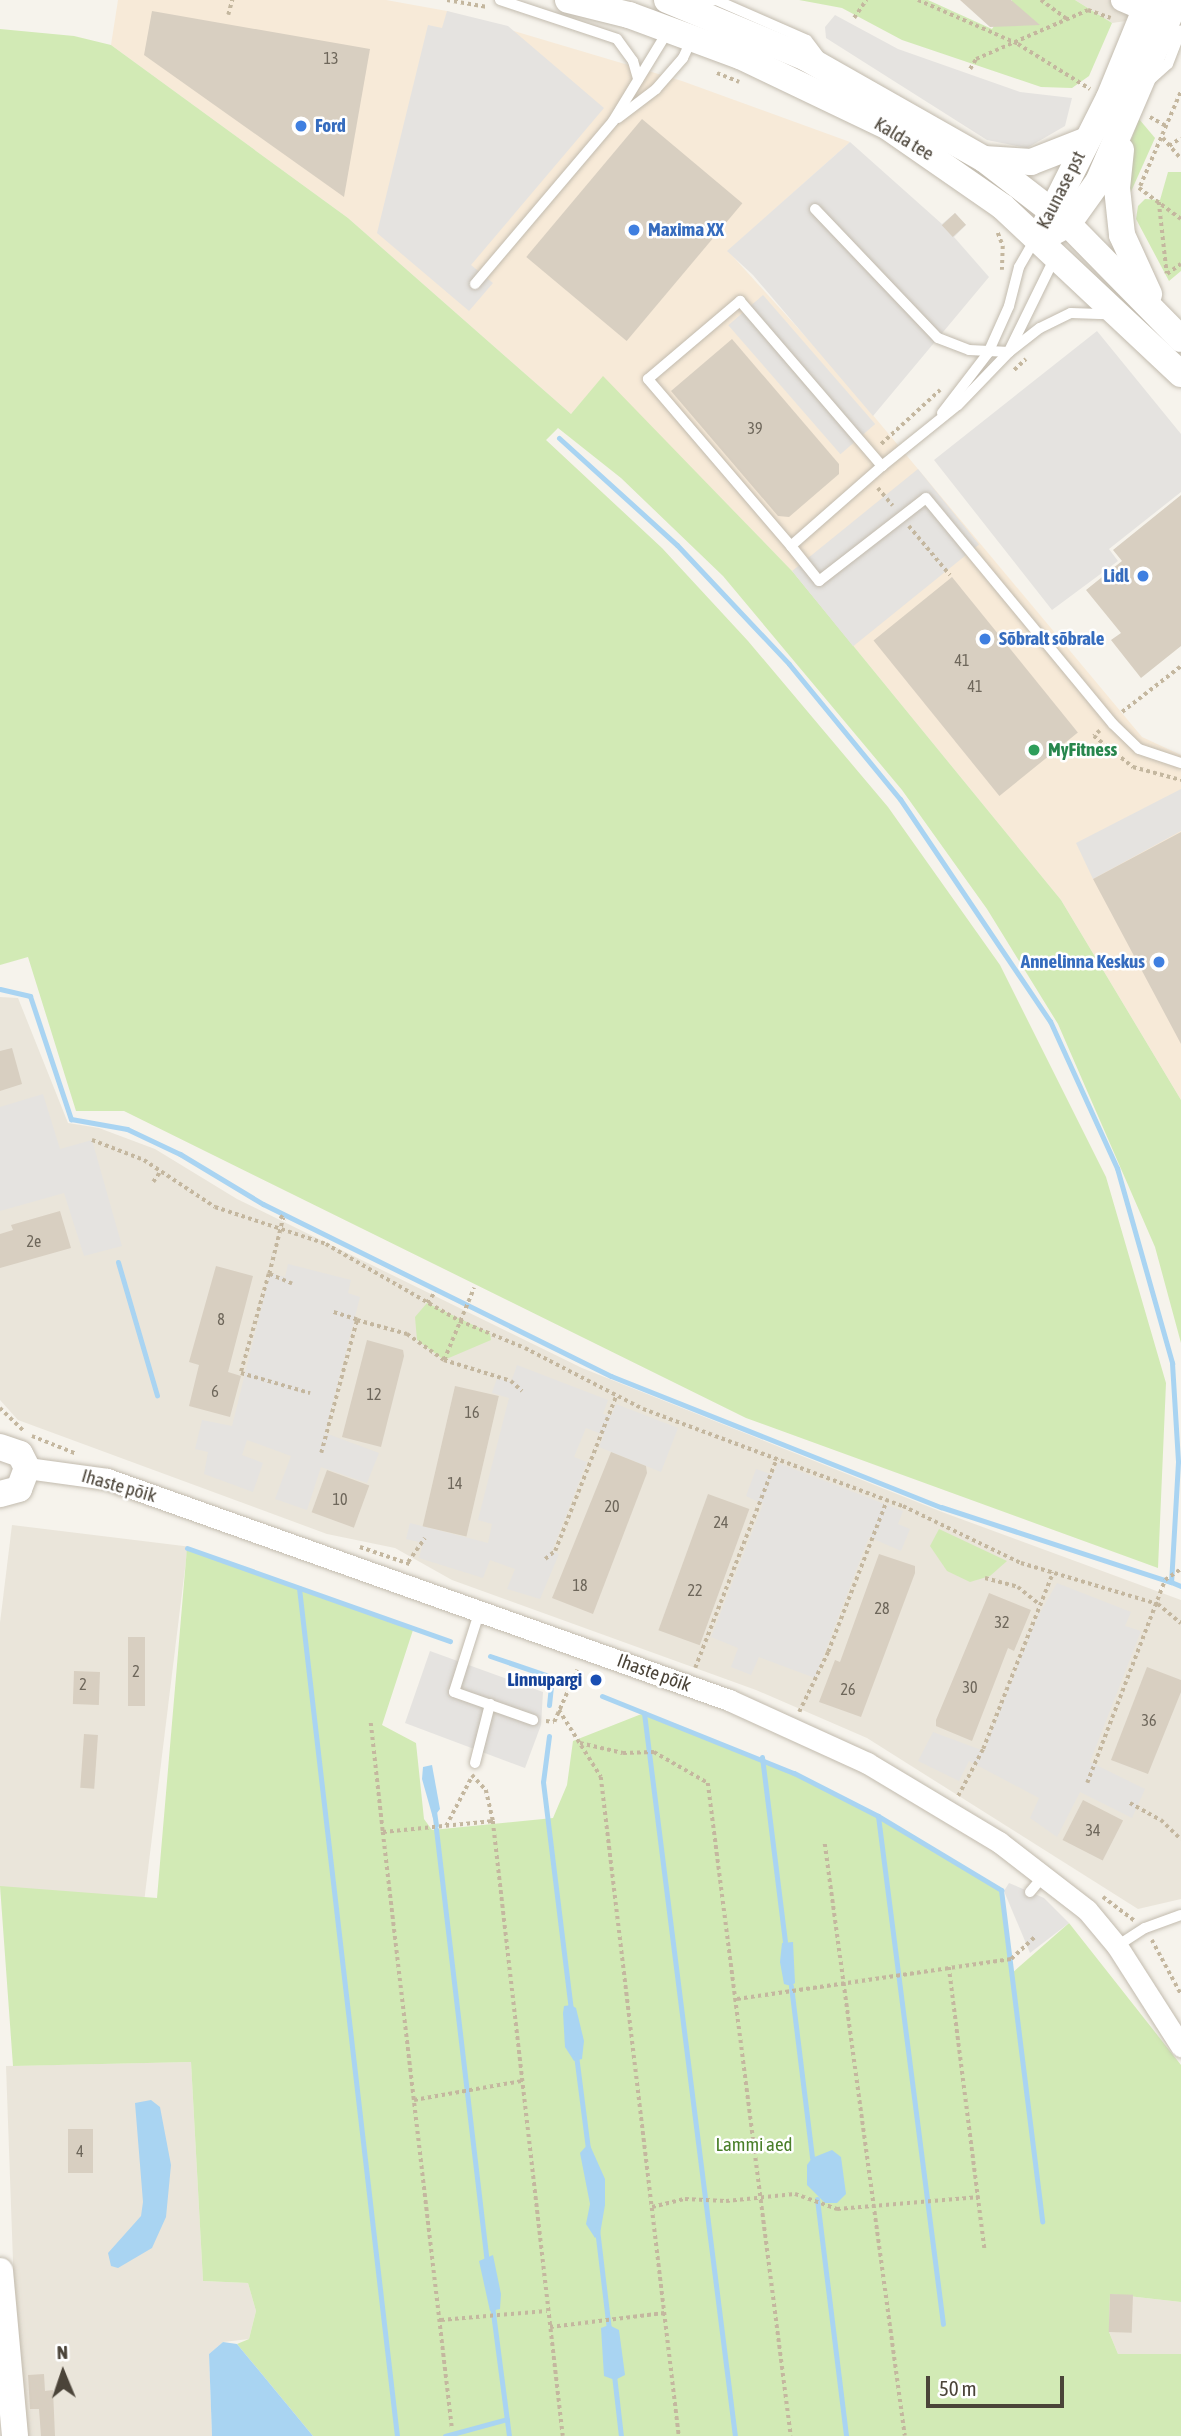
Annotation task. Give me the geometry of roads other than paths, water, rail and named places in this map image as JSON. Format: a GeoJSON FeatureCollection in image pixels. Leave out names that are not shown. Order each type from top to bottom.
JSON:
{"type":"FeatureCollection","features":[{"type":"Feature","properties":{"kind":"street","name":"Kalda tee"},"geometry":{"type":"LineString","coordinates":[[568,0],[682,41],[888,127],[949,167],[1047,245],[1181,374]]}},
{"type":"Feature","properties":{"kind":"street","name":"Kalda tee"},"geometry":{"type":"LineString","coordinates":[[674,2],[832,72],[984,159],[1060,218],[1181,339]]}},
{"type":"Feature","properties":{"kind":"street"},"geometry":{"type":"LineString","coordinates":[[1147,6],[1149,32],[1136,61],[1134,108],[1116,188],[1122,235],[1159,315]]}},
{"type":"Feature","properties":{"kind":"street","name":"Kaunase pst"},"geometry":{"type":"LineString","coordinates":[[1047,245],[1060,218],[1087,140],[1118,78],[1147,6]]}},
{"type":"Feature","properties":{"kind":"street","name":"Kaunase pst"},"geometry":{"type":"LineString","coordinates":[[1060,218],[1098,182],[1134,108]]}},
{"type":"Feature","properties":{"kind":"street"},"geometry":{"type":"LineString","coordinates":[[984,159],[1031,162],[1087,140]]}},
{"type":"Feature","properties":{"kind":"street"},"geometry":{"type":"LineString","coordinates":[[0,1447],[20,1454],[27,1468],[19,1489],[0,1494]]}},
{"type":"Feature","properties":{"kind":"street","name":"Ihaste põik"},"geometry":{"type":"LineString","coordinates":[[27,1468],[107,1479],[729,1700],[867,1763],[1045,1874],[1087,1910],[1117,1946],[1181,2046]]}},
{"type":"Feature","properties":{"kind":"street"},"geometry":{"type":"LineString","coordinates":[[0,2271],[2,2322],[15,2436]]}},
{"type":"Feature","properties":{"kind":"lane"},"geometry":{"type":"LineString","coordinates":[[674,2],[682,41]]}},
{"type":"Feature","properties":{"kind":"lane"},"geometry":{"type":"LineString","coordinates":[[612,121],[656,89],[692,22],[674,2]]}},
{"type":"Feature","properties":{"kind":"lane"},"geometry":{"type":"LineString","coordinates":[[500,5],[617,39],[633,61],[638,79]]}},
{"type":"Feature","properties":{"kind":"lane"},"geometry":{"type":"LineString","coordinates":[[1134,108],[1168,64],[1181,30]]}},
{"type":"Feature","properties":{"kind":"lane"},"geometry":{"type":"LineString","coordinates":[[475,284],[612,121],[638,79],[682,41]]}},
{"type":"Feature","properties":{"kind":"lane"},"geometry":{"type":"LineString","coordinates":[[815,209],[938,338],[988,353],[1009,352]]}},
{"type":"Feature","properties":{"kind":"lane"},"geometry":{"type":"LineString","coordinates":[[1009,352],[1047,245]]}},
{"type":"Feature","properties":{"kind":"lane"},"geometry":{"type":"LineString","coordinates":[[933,423],[988,353],[1019,267],[1047,245]]}},
{"type":"Feature","properties":{"kind":"lane"},"geometry":{"type":"LineString","coordinates":[[882,466],[740,301],[648,379],[819,581],[926,498],[1111,721],[1139,749],[1181,763]]}},
{"type":"Feature","properties":{"kind":"lane"},"geometry":{"type":"LineString","coordinates":[[791,547],[882,466],[958,405],[1009,352],[1071,313],[1094,310],[1137,331]]}},
{"type":"Feature","properties":{"kind":"lane"},"geometry":{"type":"LineString","coordinates":[[480,1610],[454,1692],[533,1720]]}},
{"type":"Feature","properties":{"kind":"lane"},"geometry":{"type":"LineString","coordinates":[[475,1763],[490,1704]]}},
{"type":"Feature","properties":{"kind":"lane"},"geometry":{"type":"LineString","coordinates":[[1030,1892],[1045,1874]]}},
{"type":"Feature","properties":{"kind":"lane"},"geometry":{"type":"LineString","coordinates":[[1117,1946],[1145,1928],[1181,1915]]}},
{"type":"Feature","properties":{"kind":"water"},"geometry":{"type":"Polygon","coordinates":[[[432,1765],[440,1809],[433,1818],[422,1779],[423,1767],[432,1765]]]}},
{"type":"Feature","properties":{"kind":"water"},"geometry":{"type":"Polygon","coordinates":[[[793,1942],[795,1983],[791,1986],[784,1984],[780,1962],[782,1943],[793,1942]]]}},
{"type":"Feature","properties":{"kind":"water"},"geometry":{"type":"Polygon","coordinates":[[[571,2005],[576,2008],[584,2041],[582,2059],[574,2061],[565,2047],[563,2013],[564,2006],[571,2005]]]}},
{"type":"Feature","properties":{"kind":"water"},"geometry":{"type":"Polygon","coordinates":[[[151,2100],[160,2107],[171,2165],[166,2217],[152,2248],[118,2268],[111,2266],[108,2253],[141,2216],[143,2202],[135,2103],[151,2100]]]}},
{"type":"Feature","properties":{"kind":"water"},"geometry":{"type":"Polygon","coordinates":[[[589,2143],[605,2179],[605,2205],[600,2234],[595,2238],[586,2224],[590,2204],[580,2153],[589,2143]]]}},
{"type":"Feature","properties":{"kind":"water"},"geometry":{"type":"Polygon","coordinates":[[[832,2150],[841,2157],[846,2194],[837,2203],[825,2203],[807,2185],[807,2165],[812,2158],[832,2150]]]}},
{"type":"Feature","properties":{"kind":"water"},"geometry":{"type":"Polygon","coordinates":[[[493,2255],[501,2294],[500,2309],[490,2311],[479,2261],[493,2255]]]}},
{"type":"Feature","properties":{"kind":"water"},"geometry":{"type":"Polygon","coordinates":[[[609,2325],[619,2330],[625,2375],[615,2380],[604,2376],[601,2328],[609,2325]]]}},
{"type":"Feature","properties":{"kind":"water"},"geometry":{"type":"Polygon","coordinates":[[[223,2342],[237,2344],[313,2436],[212,2436],[209,2354],[223,2342]]]}},
{"type":"Feature","properties":{"kind":"waterway"},"geometry":{"type":"LineString","coordinates":[[559,438],[677,545],[789,664],[900,799],[1050,1021],[1117,1168],[1172,1363],[1178,1462],[1171,1582],[1181,1586]]}},
{"type":"Feature","properties":{"kind":"waterway"},"geometry":{"type":"LineString","coordinates":[[0,989],[30,996],[71,1119],[127,1129],[180,1154],[263,1204],[611,1376],[941,1507],[1171,1582]]}},
{"type":"Feature","properties":{"kind":"waterway"},"geometry":{"type":"LineString","coordinates":[[118,1262],[157,1395]]}},
{"type":"Feature","properties":{"kind":"waterway"},"geometry":{"type":"LineString","coordinates":[[187,1548],[450,1641]]}},
{"type":"Feature","properties":{"kind":"waterway"},"geometry":{"type":"LineString","coordinates":[[299,1588],[397,2436]]}},
{"type":"Feature","properties":{"kind":"waterway"},"geometry":{"type":"LineString","coordinates":[[490,1656],[560,1680]]}},
{"type":"Feature","properties":{"kind":"waterway"},"geometry":{"type":"LineString","coordinates":[[549,1705],[552,1677]]}},
{"type":"Feature","properties":{"kind":"waterway"},"geometry":{"type":"LineString","coordinates":[[602,1696],[794,1773],[878,1816],[1001,1890],[1042,2221]]}},
{"type":"Feature","properties":{"kind":"waterway"},"geometry":{"type":"LineString","coordinates":[[644,1713],[735,2436]]}},
{"type":"Feature","properties":{"kind":"waterway"},"geometry":{"type":"LineString","coordinates":[[549,1736],[543,1782],[571,2010]]}},
{"type":"Feature","properties":{"kind":"waterway"},"geometry":{"type":"LineString","coordinates":[[762,1757],[785,1942]]}},
{"type":"Feature","properties":{"kind":"waterway"},"geometry":{"type":"LineString","coordinates":[[434,1811],[436,1825]]}},
{"type":"Feature","properties":{"kind":"waterway"},"geometry":{"type":"LineString","coordinates":[[878,1816],[943,2324]]}},
{"type":"Feature","properties":{"kind":"waterway"},"geometry":{"type":"LineString","coordinates":[[436,1829],[487,2264]]}},
{"type":"Feature","properties":{"kind":"waterway"},"geometry":{"type":"LineString","coordinates":[[791,1986],[812,2158]]}},
{"type":"Feature","properties":{"kind":"waterway"},"geometry":{"type":"LineString","coordinates":[[576,2055],[588,2149]]}},
{"type":"Feature","properties":{"kind":"waterway"},"geometry":{"type":"LineString","coordinates":[[817,2199],[846,2436]]}},
{"type":"Feature","properties":{"kind":"waterway"},"geometry":{"type":"LineString","coordinates":[[597,2229],[609,2330]]}},
{"type":"Feature","properties":{"kind":"waterway"},"geometry":{"type":"LineString","coordinates":[[492,2305],[509,2436]]}},
{"type":"Feature","properties":{"kind":"waterway"},"geometry":{"type":"LineString","coordinates":[[614,2375],[621,2436]]}},
{"type":"Feature","properties":{"kind":"waterway"},"geometry":{"type":"LineString","coordinates":[[445,2436],[507,2419]]}},
{"type":"Feature","properties":{"kind":"place","name":"Ford"},"geometry":{"type":"Point","coordinates":[301,126]}},
{"type":"Feature","properties":{"kind":"place","name":"Maxima XX"},"geometry":{"type":"Point","coordinates":[634,230]}},
{"type":"Feature","properties":{"kind":"place","name":"Lidl"},"geometry":{"type":"Point","coordinates":[1143,576]}},
{"type":"Feature","properties":{"kind":"place","name":"Sõbralt sõbrale"},"geometry":{"type":"Point","coordinates":[985,639]}},
{"type":"Feature","properties":{"kind":"place","name":"MyFitness"},"geometry":{"type":"Point","coordinates":[1034,750]}},
{"type":"Feature","properties":{"kind":"place","name":"Annelinna Keskus"},"geometry":{"type":"Point","coordinates":[1159,962]}},
{"type":"Feature","properties":{"kind":"place","name":"Linnupargi"},"geometry":{"type":"Point","coordinates":[596,1680]}},
{"type":"Feature","properties":{"kind":"park label","name":"Lammi aed"},"geometry":{"type":"Point","coordinates":[754,2145]}}]}
